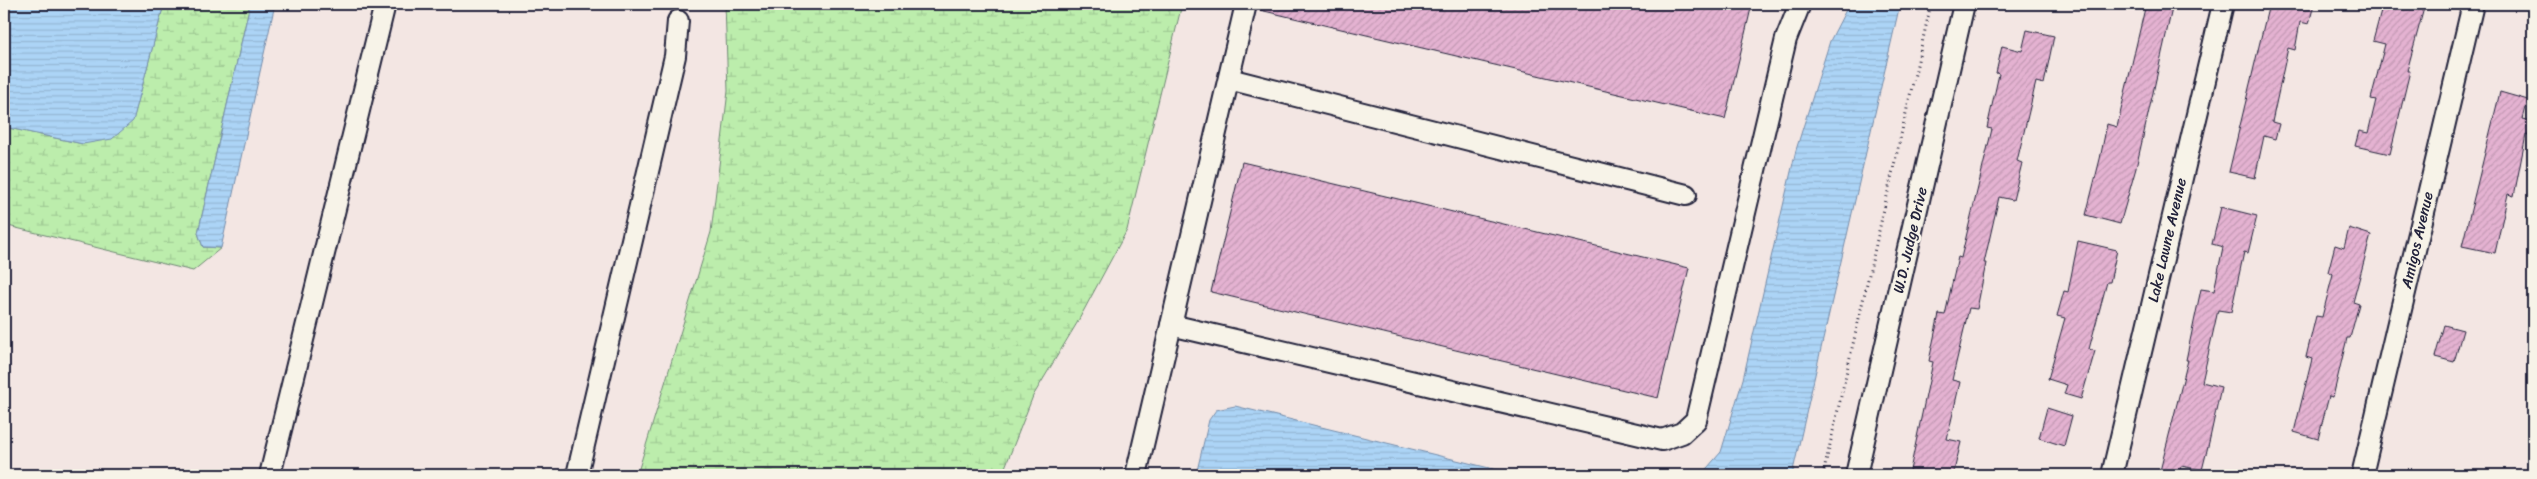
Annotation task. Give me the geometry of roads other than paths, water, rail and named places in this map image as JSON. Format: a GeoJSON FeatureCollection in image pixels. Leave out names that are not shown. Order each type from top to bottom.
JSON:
{"type":"FeatureCollection","features":[{"type":"Feature","properties":{"kind":"street"},"geometry":{"type":"LineString","coordinates":[[270,475],[385,4]]}},
{"type":"Feature","properties":{"kind":"street"},"geometry":{"type":"LineString","coordinates":[[1136,475],[1246,4]]}},
{"type":"Feature","properties":{"kind":"street"},"geometry":{"type":"LineString","coordinates":[[1171,325],[1662,440],[1682,433],[1696,420],[1786,39],[1800,4]]}},
{"type":"Feature","properties":{"kind":"street","name":"W.D. Judge Drive"},"geometry":{"type":"LineString","coordinates":[[1856,475],[1964,4]]}},
{"type":"Feature","properties":{"kind":"street","name":"Lake Lawne Avenue"},"geometry":{"type":"LineString","coordinates":[[2112,475],[2223,4]]}},
{"type":"Feature","properties":{"kind":"street","name":"Amigos Avenue"},"geometry":{"type":"LineString","coordinates":[[2362,475],[2473,4]]}},
{"type":"Feature","properties":{"kind":"street"},"geometry":{"type":"LineString","coordinates":[[577,475],[675,56],[678,21]]}},
{"type":"Feature","properties":{"kind":"street"},"geometry":{"type":"LineString","coordinates":[[1228,79],[1686,194]]}},
{"type":"Feature","properties":{"kind":"water"},"geometry":{"type":"Polygon","coordinates":[[[4,4],[164,4],[133,121],[112,139],[83,144],[4,127],[4,4]]]}},
{"type":"Feature","properties":{"kind":"water"},"geometry":{"type":"Polygon","coordinates":[[[250,4],[275,4],[221,248],[203,247],[198,233],[250,4]]]}},
{"type":"Feature","properties":{"kind":"water"},"geometry":{"type":"Polygon","coordinates":[[[1849,4],[1900,4],[1792,475],[1701,475],[1721,452],[1743,379],[1796,150],[1830,41],[1849,4]]]}},
{"type":"Feature","properties":{"kind":"water"},"geometry":{"type":"Polygon","coordinates":[[[1235,406],[1518,475],[1196,475],[1209,420],[1216,410],[1235,406]]]}}]}
